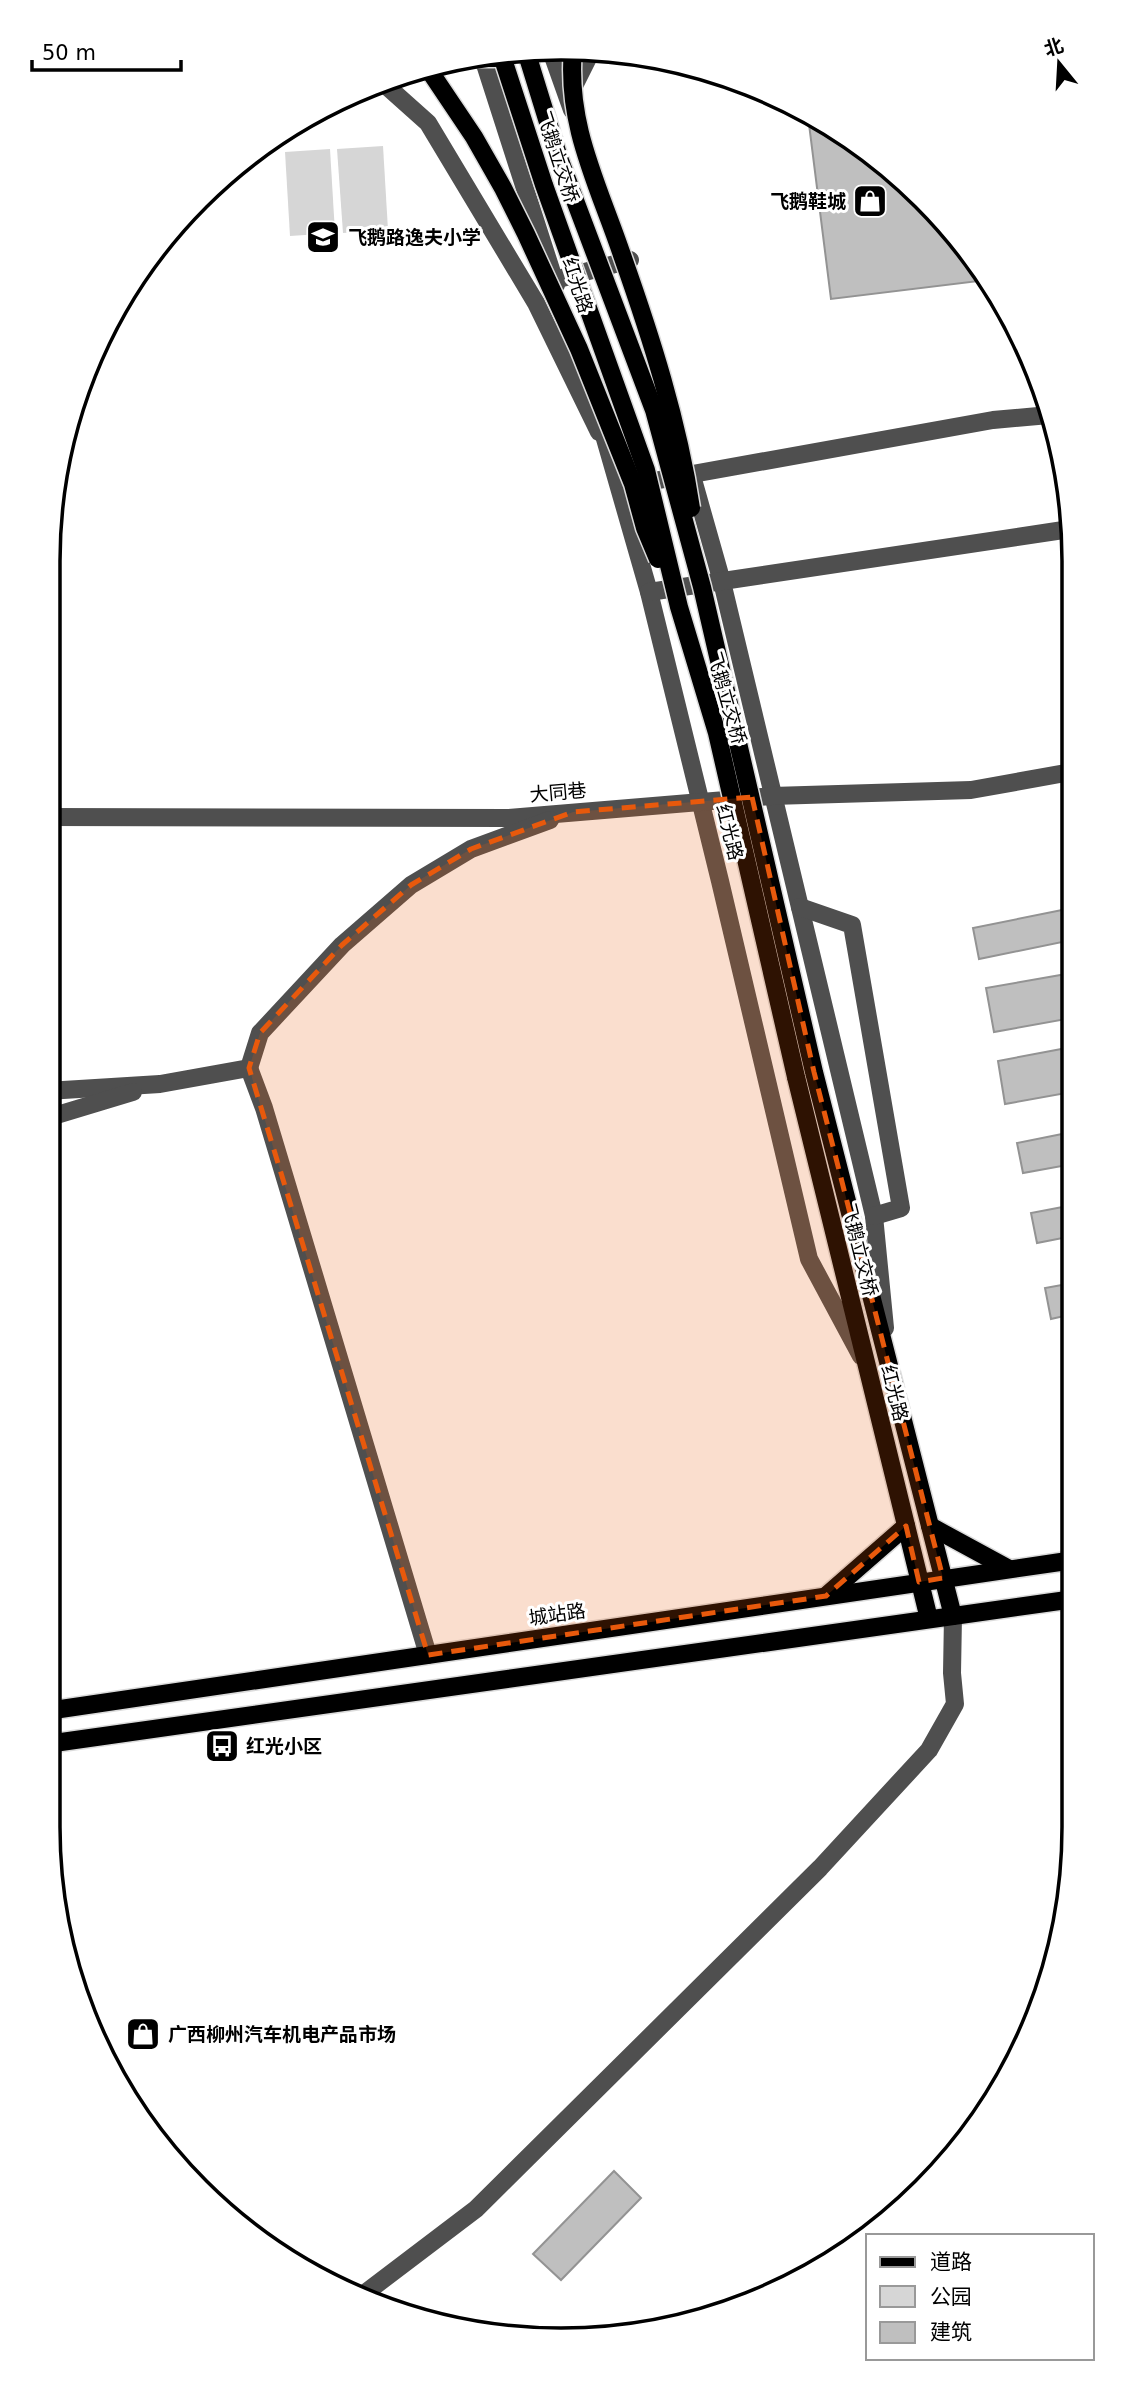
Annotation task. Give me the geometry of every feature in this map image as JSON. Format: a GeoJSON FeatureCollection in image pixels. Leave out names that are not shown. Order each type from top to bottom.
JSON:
{"type":"FeatureCollection","features":[{"type":"Feature","properties":{"kind":"main road"},"geometry":{"type":"LineString","coordinates":[[572,60],[570,76],[578,131],[623,256],[682,454],[702,587]]}},
{"type":"Feature","properties":{"kind":"main road","name":"飞鹅立交桥"},"geometry":{"type":"LineString","coordinates":[[529,61],[559,158],[654,410],[702,587],[814,1072],[888,1359]]}},
{"type":"Feature","properties":{"kind":"main road","name":"飞鹅立交桥"},"geometry":{"type":"LineString","coordinates":[[505,63],[544,185],[646,470],[679,607],[717,733],[866,1365]]}},
{"type":"Feature","properties":{"kind":"main road"},"geometry":{"type":"LineString","coordinates":[[433,76],[474,136],[526,234],[584,361],[634,484],[645,528],[679,607]]}},
{"type":"Feature","properties":{"kind":"main road","name":"红光路"},"geometry":{"type":"LineString","coordinates":[[888,1359],[953,1616]]}},
{"type":"Feature","properties":{"kind":"main road","name":"红光路"},"geometry":{"type":"LineString","coordinates":[[866,1365],[929,1619]]}},
{"type":"Feature","properties":{"kind":"main road"},"geometry":{"type":"LineString","coordinates":[[826,1596],[906,1526]]}},
{"type":"Feature","properties":{"kind":"main road"},"geometry":{"type":"LineString","coordinates":[[930,1527],[1009,1569]]}},
{"type":"Feature","properties":{"kind":"main road","name":"城站路"},"geometry":{"type":"LineString","coordinates":[[60,1709],[1062,1562]]}},
{"type":"Feature","properties":{"kind":"main road"},"geometry":{"type":"LineString","coordinates":[[60,1742],[1062,1601]]}},
{"type":"Feature","properties":{"kind":"street","name":"红光路"},"geometry":{"type":"LineString","coordinates":[[554,60],[629,260],[722,582],[874,1216],[888,1359]]}},
{"type":"Feature","properties":{"kind":"street"},"geometry":{"type":"LineString","coordinates":[[568,98],[587,61]]}},
{"type":"Feature","properties":{"kind":"street","name":"红光路"},"geometry":{"type":"LineString","coordinates":[[485,66],[611,458],[649,592],[810,1259],[866,1365]]}},
{"type":"Feature","properties":{"kind":"street"},"geometry":{"type":"LineString","coordinates":[[391,90],[428,123],[536,303],[611,458]]}},
{"type":"Feature","properties":{"kind":"street"},"geometry":{"type":"LineString","coordinates":[[554,280],[629,260]]}},
{"type":"Feature","properties":{"kind":"street"},"geometry":{"type":"LineString","coordinates":[[620,487],[993,420],[1041,416]]}},
{"type":"Feature","properties":{"kind":"street"},"geometry":{"type":"LineString","coordinates":[[649,592],[1061,530]]}},
{"type":"Feature","properties":{"kind":"street","name":"大同巷"},"geometry":{"type":"LineString","coordinates":[[60,817],[507,818],[772,796],[971,790],[1062,774]]}},
{"type":"Feature","properties":{"kind":"street"},"geometry":{"type":"LineString","coordinates":[[428,1655],[264,1108],[249,1068],[260,1032],[342,945],[411,885],[471,849],[573,812]]}},
{"type":"Feature","properties":{"kind":"street"},"geometry":{"type":"LineString","coordinates":[[800,907],[852,925],[901,1208],[874,1216]]}},
{"type":"Feature","properties":{"kind":"street"},"geometry":{"type":"LineString","coordinates":[[60,1114],[160,1084],[249,1068]]}},
{"type":"Feature","properties":{"kind":"street"},"geometry":{"type":"LineString","coordinates":[[60,1090],[160,1084]]}},
{"type":"Feature","properties":{"kind":"street"},"geometry":{"type":"LineString","coordinates":[[369,2290],[476,2209],[820,1868],[929,1750],[955,1704],[952,1673],[953,1616]]}},
{"type":"Feature","properties":{"kind":"highlighted area"},"geometry":{"type":"Polygon","coordinates":[[[752,797],[814,1072],[943,1578],[919,1582],[906,1526],[826,1596],[428,1655],[249,1068],[260,1033],[342,945],[411,885],[471,849],[573,812],[752,797]]]}},
{"type":"Feature","properties":{"kind":"green space"},"geometry":{"type":"Polygon","coordinates":[[[383,146],[388,230],[343,233],[337,149],[383,146]]]}},
{"type":"Feature","properties":{"kind":"green space"},"geometry":{"type":"Polygon","coordinates":[[[330,149],[335,233],[290,236],[285,152],[330,149]]]}},
{"type":"Feature","properties":{"kind":"building","name":"飞鹅鞋城"},"geometry":{"type":"Polygon","coordinates":[[[809,125],[866,163],[916,206],[977,281],[831,299],[809,125]]]}},
{"type":"Feature","properties":{"kind":"building"},"geometry":{"type":"Polygon","coordinates":[[[1062,910],[1062,942],[979,959],[973,928],[1062,910]]]}},
{"type":"Feature","properties":{"kind":"building"},"geometry":{"type":"Polygon","coordinates":[[[1062,975],[1062,1020],[994,1032],[986,988],[1062,975]]]}},
{"type":"Feature","properties":{"kind":"building"},"geometry":{"type":"Polygon","coordinates":[[[1062,1049],[1062,1094],[1005,1104],[998,1061],[1062,1049]]]}},
{"type":"Feature","properties":{"kind":"building"},"geometry":{"type":"Polygon","coordinates":[[[1062,1134],[1062,1166],[1023,1173],[1017,1143],[1062,1134]]]}},
{"type":"Feature","properties":{"kind":"building"},"geometry":{"type":"Polygon","coordinates":[[[1062,1207],[1062,1238],[1037,1243],[1031,1213],[1062,1207]]]}},
{"type":"Feature","properties":{"kind":"building"},"geometry":{"type":"Polygon","coordinates":[[[1062,1285],[1062,1316],[1051,1319],[1045,1288],[1062,1285]]]}},
{"type":"Feature","properties":{"kind":"building"},"geometry":{"type":"Polygon","coordinates":[[[614,2171],[641,2198],[561,2280],[533,2254],[614,2171]]]}},
{"type":"Feature","properties":{"kind":"place","name":"飞鹅鞋城"},"geometry":{"type":"Point","coordinates":[870,201]}},
{"type":"Feature","properties":{"kind":"place","name":"飞鹅路逸夫小学"},"geometry":{"type":"Point","coordinates":[323,237]}},
{"type":"Feature","properties":{"kind":"place","name":"红光小区"},"geometry":{"type":"Point","coordinates":[222,1746]}},
{"type":"Feature","properties":{"kind":"place","name":"广西柳州汽车机电产品市场"},"geometry":{"type":"Point","coordinates":[143,2034]}}]}
